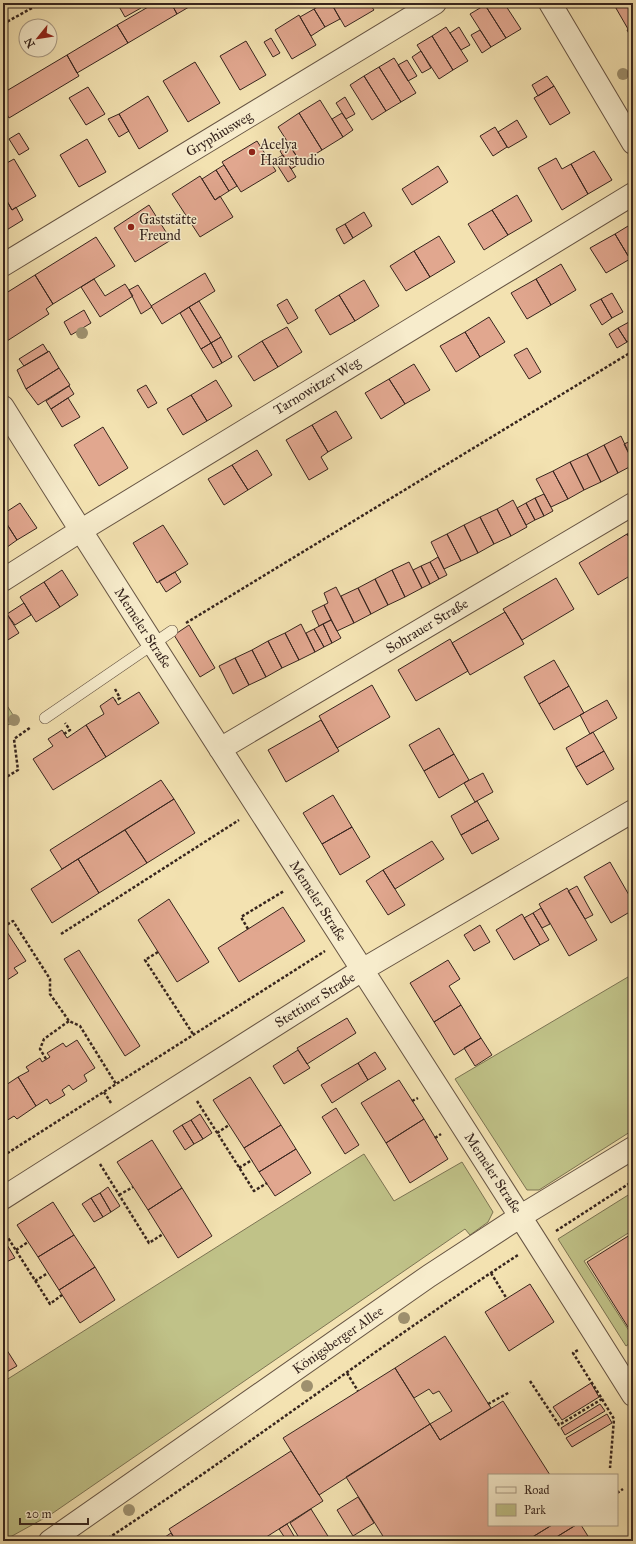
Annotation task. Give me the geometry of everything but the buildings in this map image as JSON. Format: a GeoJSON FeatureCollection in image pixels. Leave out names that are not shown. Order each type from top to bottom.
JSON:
{"type":"FeatureCollection","features":[{"type":"Feature","properties":{"kind":"street","name":"Gryphiusweg"},"geometry":{"type":"LineString","coordinates":[[3,265],[435,3]]}},
{"type":"Feature","properties":{"kind":"street"},"geometry":{"type":"LineString","coordinates":[[550,3],[633,143]]}},
{"type":"Feature","properties":{"kind":"street","name":"Tarnowitzer Weg"},"geometry":{"type":"LineString","coordinates":[[3,580],[80,531],[633,194]]}},
{"type":"Feature","properties":{"kind":"street","name":"Memeler Straße"},"geometry":{"type":"LineString","coordinates":[[3,407],[80,531],[521,1216],[633,1395]]}},
{"type":"Feature","properties":{"kind":"street","name":"Sohrauer Straße"},"geometry":{"type":"LineString","coordinates":[[220,749],[633,504]]}},
{"type":"Feature","properties":{"kind":"street","name":"Stettiner Straße"},"geometry":{"type":"LineString","coordinates":[[3,1198],[362,970],[633,811]]}},
{"type":"Feature","properties":{"kind":"street","name":"Königsberger Allee"},"geometry":{"type":"LineString","coordinates":[[50,1541],[429,1276],[521,1216],[633,1148]]}},
{"type":"Feature","properties":{"kind":"lane"},"geometry":{"type":"LineString","coordinates":[[45,718],[172,632]]}},
{"type":"Feature","properties":{"kind":"path"},"geometry":{"type":"LineString","coordinates":[[3,24],[41,3]]}},
{"type":"Feature","properties":{"kind":"path"},"geometry":{"type":"LineString","coordinates":[[172,632],[633,351]]}},
{"type":"Feature","properties":{"kind":"path"},"geometry":{"type":"LineString","coordinates":[[115,691],[120,698],[115,701]]}},
{"type":"Feature","properties":{"kind":"path"},"geometry":{"type":"LineString","coordinates":[[3,780],[18,770],[14,739],[45,718]]}},
{"type":"Feature","properties":{"kind":"path"},"geometry":{"type":"LineString","coordinates":[[64,734],[70,730],[65,723]]}},
{"type":"Feature","properties":{"kind":"path"},"geometry":{"type":"LineString","coordinates":[[61,934],[258,808]]}},
{"type":"Feature","properties":{"kind":"path"},"geometry":{"type":"LineString","coordinates":[[248,929],[241,917],[304,879]]}},
{"type":"Feature","properties":{"kind":"path"},"geometry":{"type":"LineString","coordinates":[[3,927],[13,921],[50,979],[50,994],[68,1021],[80,1026],[116,1084]]}},
{"type":"Feature","properties":{"kind":"path"},"geometry":{"type":"LineString","coordinates":[[3,1156],[343,940]]}},
{"type":"Feature","properties":{"kind":"path"},"geometry":{"type":"LineString","coordinates":[[158,952],[145,960],[193,1034]]}},
{"type":"Feature","properties":{"kind":"path"},"geometry":{"type":"LineString","coordinates":[[46,1059],[40,1049],[44,1039],[68,1021]]}},
{"type":"Feature","properties":{"kind":"path"},"geometry":{"type":"LineString","coordinates":[[185,1082],[254,1191],[267,1183]]}},
{"type":"Feature","properties":{"kind":"path"},"geometry":{"type":"LineString","coordinates":[[217,1133],[229,1125]]}},
{"type":"Feature","properties":{"kind":"path"},"geometry":{"type":"LineString","coordinates":[[88,1144],[150,1243],[163,1234]]}},
{"type":"Feature","properties":{"kind":"path"},"geometry":{"type":"LineString","coordinates":[[239,1168],[252,1160]]}},
{"type":"Feature","properties":{"kind":"path"},"geometry":{"type":"LineString","coordinates":[[104,1541],[154,1508],[446,1302],[633,1181]]}},
{"type":"Feature","properties":{"kind":"path"},"geometry":{"type":"LineString","coordinates":[[120,1195],[133,1187]]}},
{"type":"Feature","properties":{"kind":"path"},"geometry":{"type":"LineString","coordinates":[[3,1230],[50,1304],[62,1296]]}},
{"type":"Feature","properties":{"kind":"path"},"geometry":{"type":"LineString","coordinates":[[16,1250],[28,1242]]}},
{"type":"Feature","properties":{"kind":"path"},"geometry":{"type":"LineString","coordinates":[[35,1281],[48,1273]]}},
{"type":"Feature","properties":{"kind":"path"},"geometry":{"type":"LineString","coordinates":[[491,1273],[507,1298]]}},
{"type":"Feature","properties":{"kind":"path"},"geometry":{"type":"LineString","coordinates":[[573,1353],[614,1419],[610,1468]]}},
{"type":"Feature","properties":{"kind":"path"},"geometry":{"type":"LineString","coordinates":[[347,1373],[358,1390]]}},
{"type":"Feature","properties":{"kind":"path"},"geometry":{"type":"LineString","coordinates":[[530,1381],[559,1425],[602,1399]]}},
{"type":"Feature","properties":{"kind":"path"},"geometry":{"type":"LineString","coordinates":[[488,1404],[510,1392]]}},
{"type":"Feature","properties":{"kind":"path"},"geometry":{"type":"LineString","coordinates":[[618,1492],[623,1489]]}},
{"type":"Feature","properties":{"kind":"green space"},"geometry":{"type":"Polygon","coordinates":[[[4,701],[17,721],[3,727],[3,702],[4,701]]]}},
{"type":"Feature","properties":{"kind":"green space"},"geometry":{"type":"Polygon","coordinates":[[[633,974],[633,1130],[539,1190],[527,1190],[455,1079],[633,974]]]}},
{"type":"Feature","properties":{"kind":"green space"},"geometry":{"type":"Polygon","coordinates":[[[364,1154],[394,1201],[462,1162],[493,1212],[488,1222],[470,1235],[465,1229],[50,1515],[3,1541],[3,1382],[364,1154]]]}},
{"type":"Feature","properties":{"kind":"green space"},"geometry":{"type":"Polygon","coordinates":[[[633,1192],[633,1230],[584,1261],[633,1337],[633,1341],[626,1346],[558,1239],[633,1192]]]}},
{"type":"Feature","properties":{"kind":"place","name":"Acelya Haarstudio"},"geometry":{"type":"Point","coordinates":[252,152]}},
{"type":"Feature","properties":{"kind":"place","name":"Gaststätte Freund"},"geometry":{"type":"Point","coordinates":[131,227]}}]}
